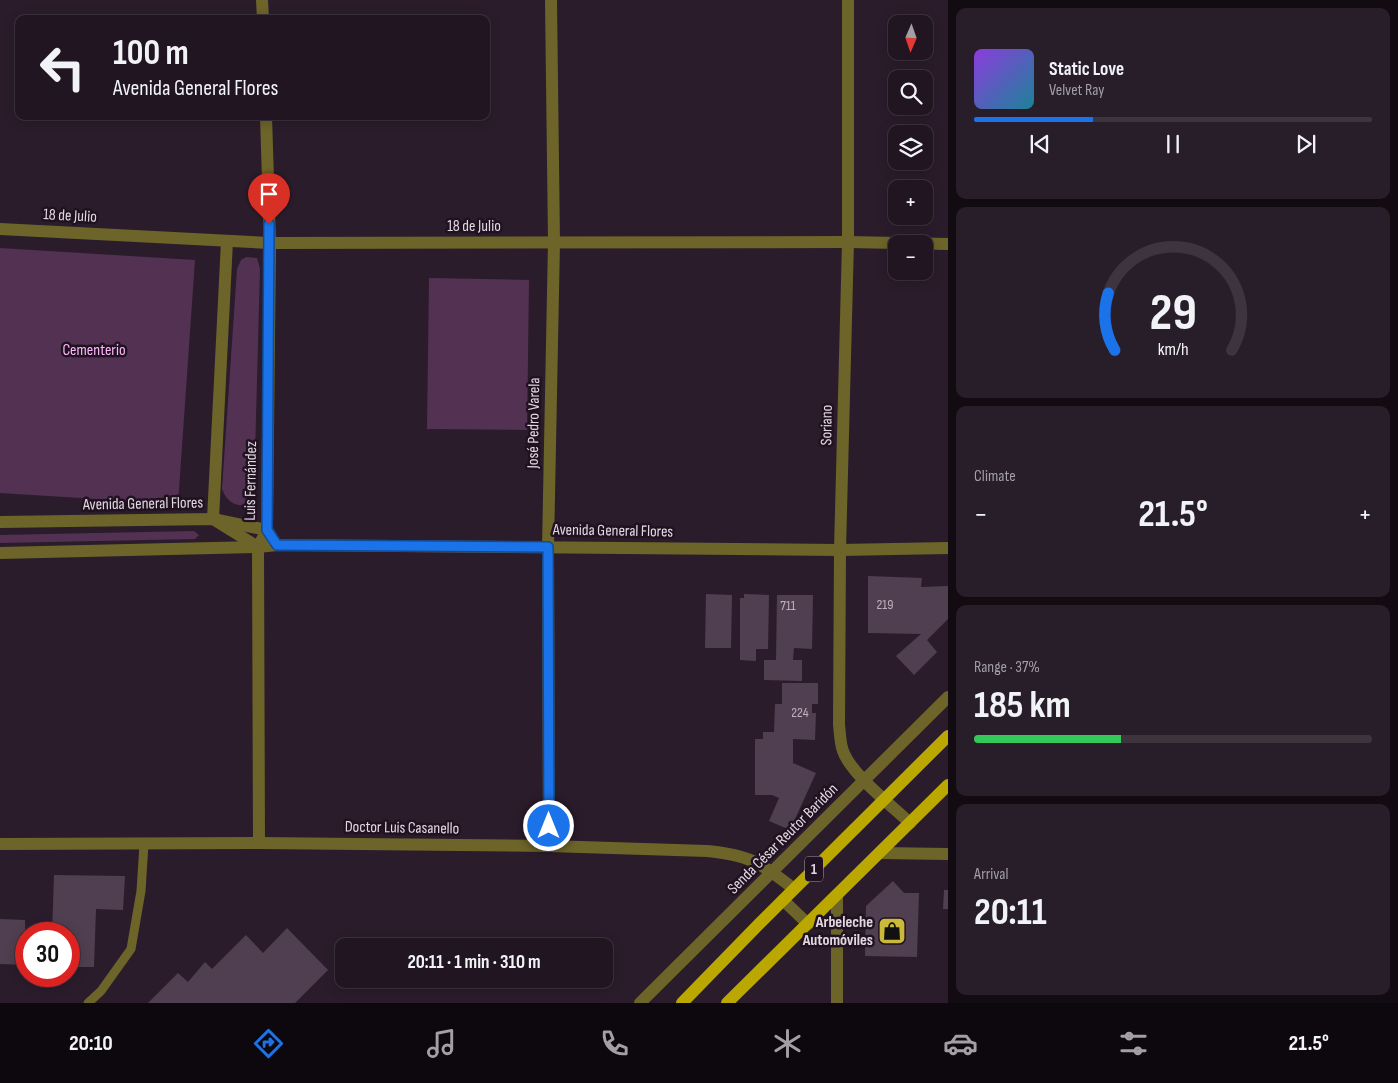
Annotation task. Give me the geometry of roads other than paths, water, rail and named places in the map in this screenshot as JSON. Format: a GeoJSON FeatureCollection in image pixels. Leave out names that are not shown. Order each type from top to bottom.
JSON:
{"type":"FeatureCollection","features":[{"type":"Feature","properties":{"kind":"main road","name":"1"},"geometry":{"type":"LineString","coordinates":[[682,1003],[948,736]]}},
{"type":"Feature","properties":{"kind":"main road","name":"1"},"geometry":{"type":"LineString","coordinates":[[727,1003],[948,785]]}},
{"type":"Feature","properties":{"kind":"street"},"geometry":{"type":"LineString","coordinates":[[262,0],[263,15]]}},
{"type":"Feature","properties":{"kind":"street","name":"José Pedro Varela"},"geometry":{"type":"LineString","coordinates":[[549,846],[548,547],[554,242],[551,0]]}},
{"type":"Feature","properties":{"kind":"street","name":"Soriano"},"geometry":{"type":"LineString","coordinates":[[848,0],[848,242],[840,550],[839,724],[843,751],[848,761],[910,823]]}},
{"type":"Feature","properties":{"kind":"street","name":"Luis Fernández"},"geometry":{"type":"LineString","coordinates":[[259,843],[258,548],[267,530],[270,243],[266,120]]}},
{"type":"Feature","properties":{"kind":"street","name":"18 de Julio"},"geometry":{"type":"LineString","coordinates":[[0,228],[270,243],[848,242],[948,244]]}},
{"type":"Feature","properties":{"kind":"street"},"geometry":{"type":"LineString","coordinates":[[227,241],[213,519],[258,548]]}},
{"type":"Feature","properties":{"kind":"street","name":"Avenida General Flores"},"geometry":{"type":"LineString","coordinates":[[0,522],[213,519],[267,530]]}},
{"type":"Feature","properties":{"kind":"street"},"geometry":{"type":"LineString","coordinates":[[267,530],[277,545]]}},
{"type":"Feature","properties":{"kind":"street","name":"Avenida General Flores"},"geometry":{"type":"LineString","coordinates":[[0,553],[258,548],[277,545],[840,550],[948,548]]}},
{"type":"Feature","properties":{"kind":"street","name":"Senda César Reutor Baridón"},"geometry":{"type":"LineString","coordinates":[[640,1003],[948,698]]}},
{"type":"Feature","properties":{"kind":"street","name":"Doctor Luis Casanello"},"geometry":{"type":"LineString","coordinates":[[0,844],[259,843],[549,846],[691,850],[727,853],[752,860],[794,889]]}},
{"type":"Feature","properties":{"kind":"street"},"geometry":{"type":"LineString","coordinates":[[880,853],[948,854]]}},
{"type":"Feature","properties":{"kind":"street"},"geometry":{"type":"LineString","coordinates":[[837,895],[837,1003]]}},
{"type":"Feature","properties":{"kind":"street"},"geometry":{"type":"LineString","coordinates":[[783,900],[808,924]]}},
{"type":"Feature","properties":{"kind":"lane"},"geometry":{"type":"LineString","coordinates":[[88,1003],[101,991],[131,948],[141,891],[144,844]]}},
{"type":"Feature","properties":{"kind":"place","name":"Arbeleche Automóviles"},"geometry":{"type":"Point","coordinates":[892,931]}},
{"type":"Feature","properties":{"kind":"park label","name":"Cementerio"},"geometry":{"type":"Point","coordinates":[94,350]}}]}
